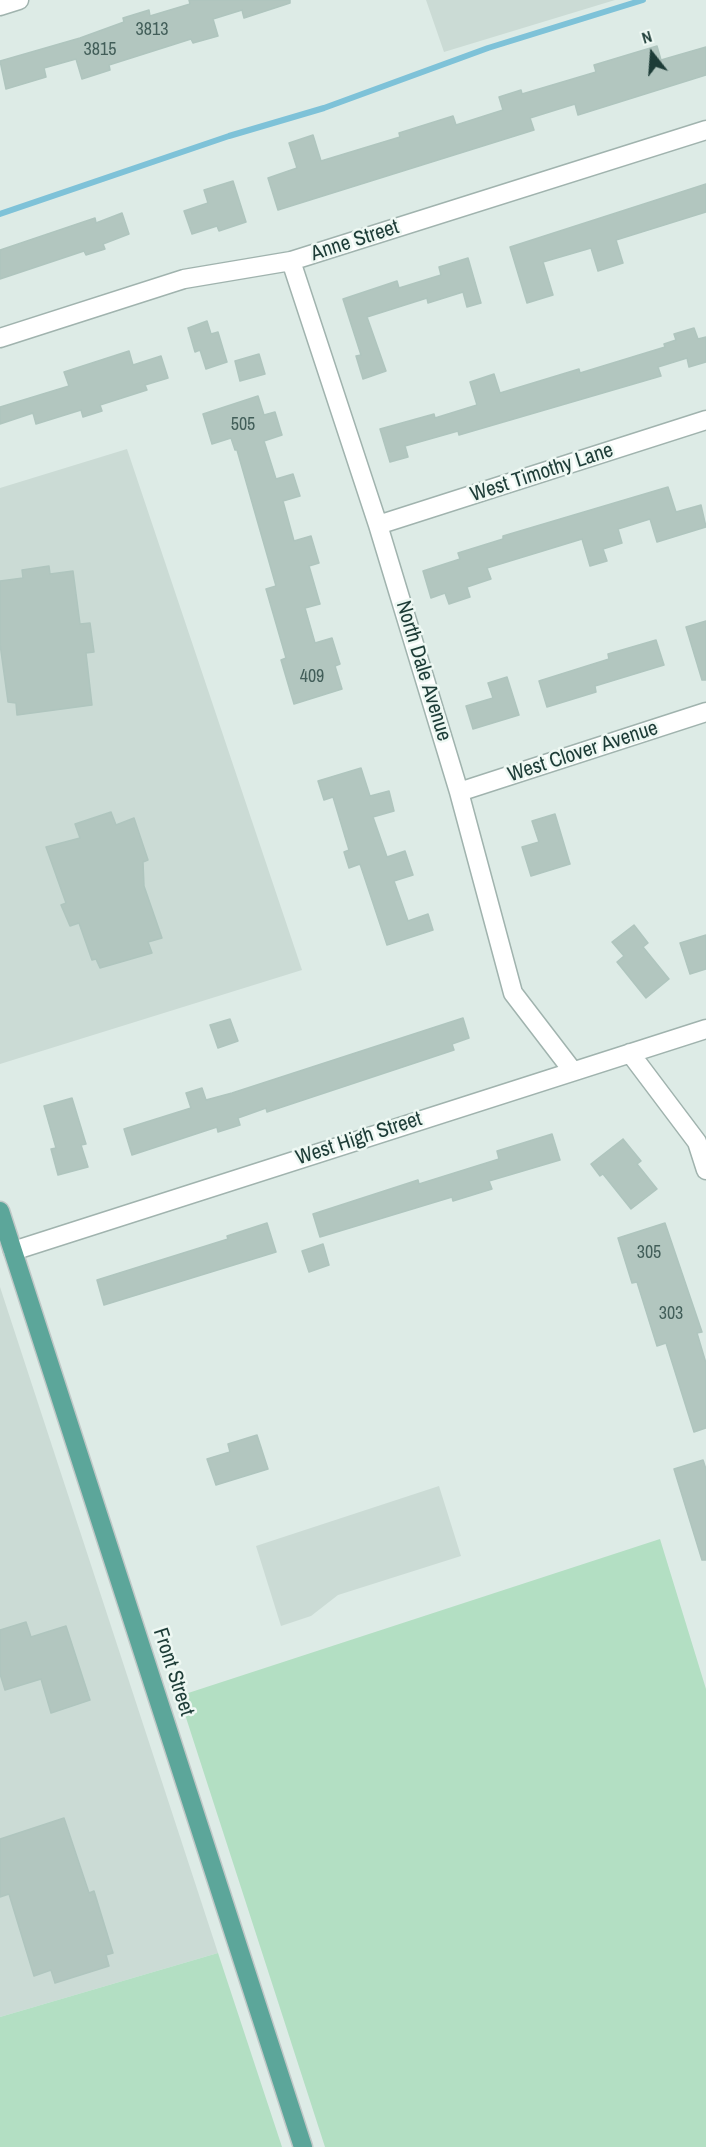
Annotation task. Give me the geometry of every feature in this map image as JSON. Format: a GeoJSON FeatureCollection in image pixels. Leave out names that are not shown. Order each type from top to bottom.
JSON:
{"type":"FeatureCollection","features":[{"type":"Feature","properties":{"kind":"main road","name":"Front Street"},"geometry":{"type":"LineString","coordinates":[[0,1211],[303,2147]]}},
{"type":"Feature","properties":{"kind":"street"},"geometry":{"type":"LineString","coordinates":[[0,6],[19,0]]}},
{"type":"Feature","properties":{"kind":"street","name":"Anne Street"},"geometry":{"type":"LineString","coordinates":[[0,338],[184,279],[291,261],[706,130]]}},
{"type":"Feature","properties":{"kind":"street","name":"North Dale Avenue"},"geometry":{"type":"LineString","coordinates":[[291,261],[378,525],[459,792],[513,993],[572,1070]]}},
{"type":"Feature","properties":{"kind":"street","name":"West Timothy Lane"},"geometry":{"type":"LineString","coordinates":[[378,525],[706,420]]}},
{"type":"Feature","properties":{"kind":"street","name":"West Clover Avenue"},"geometry":{"type":"LineString","coordinates":[[459,792],[706,712]]}},
{"type":"Feature","properties":{"kind":"street","name":"West High Street"},"geometry":{"type":"LineString","coordinates":[[13,1251],[572,1070],[706,1029]]}},
{"type":"Feature","properties":{"kind":"street"},"geometry":{"type":"LineString","coordinates":[[630,1053],[697,1142],[706,1170]]}},
{"type":"Feature","properties":{"kind":"shaded area"},"geometry":{"type":"Polygon","coordinates":[[[426,0],[615,0],[444,52],[426,0]]]}},
{"type":"Feature","properties":{"kind":"shaded area"},"geometry":{"type":"Polygon","coordinates":[[[127,449],[302,970],[0,1064],[0,488],[127,449]]]}},
{"type":"Feature","properties":{"kind":"shaded area"},"geometry":{"type":"Polygon","coordinates":[[[0,1287],[218,1953],[0,2017],[0,1287]]]}},
{"type":"Feature","properties":{"kind":"shaded area"},"geometry":{"type":"Polygon","coordinates":[[[439,1486],[461,1556],[338,1595],[311,1616],[281,1626],[256,1546],[439,1486]]]}},
{"type":"Feature","properties":{"kind":"green space"},"geometry":{"type":"Polygon","coordinates":[[[660,1539],[706,1689],[706,2147],[325,2147],[179,1696],[660,1539]]]}},
{"type":"Feature","properties":{"kind":"green space"},"geometry":{"type":"Polygon","coordinates":[[[218,1953],[282,2147],[0,2147],[0,2017],[218,1953]]]}},
{"type":"Feature","properties":{"kind":"building"},"geometry":{"type":"Polygon","coordinates":[[[189,0],[290,0],[290,3],[244,18],[242,10],[213,19],[218,36],[193,43],[191,39],[109,65],[110,70],[82,79],[76,59],[44,68],[46,77],[6,89],[0,61],[80,38],[124,22],[123,18],[149,10],[150,16],[190,4],[189,0]]]}},
{"type":"Feature","properties":{"kind":"building"},"geometry":{"type":"Polygon","coordinates":[[[657,46],[661,60],[706,47],[706,75],[578,115],[575,104],[530,118],[534,130],[278,210],[268,178],[297,168],[289,143],[313,135],[321,161],[400,137],[399,133],[453,116],[456,125],[503,110],[499,97],[521,90],[522,94],[596,72],[594,65],[657,46]]]}},
{"type":"Feature","properties":{"kind":"building"},"geometry":{"type":"Polygon","coordinates":[[[233,181],[246,222],[219,231],[217,226],[192,234],[184,211],[208,203],[204,190],[233,181]]]}},
{"type":"Feature","properties":{"kind":"building"},"geometry":{"type":"Polygon","coordinates":[[[706,184],[706,212],[616,240],[623,263],[598,271],[591,248],[543,262],[553,295],[527,303],[510,247],[706,184]]]}},
{"type":"Feature","properties":{"kind":"building"},"geometry":{"type":"Polygon","coordinates":[[[122,213],[129,234],[103,244],[105,249],[86,255],[84,251],[0,279],[0,250],[95,218],[96,223],[122,213]]]}},
{"type":"Feature","properties":{"kind":"building"},"geometry":{"type":"Polygon","coordinates":[[[468,258],[481,303],[467,307],[463,292],[428,303],[427,298],[367,317],[386,371],[363,379],[356,356],[361,355],[343,299],[397,281],[399,288],[441,275],[439,267],[468,258]]]}},
{"type":"Feature","properties":{"kind":"building"},"geometry":{"type":"Polygon","coordinates":[[[207,321],[211,334],[218,332],[227,362],[206,369],[200,350],[195,352],[188,328],[207,321]]]}},
{"type":"Feature","properties":{"kind":"building"},"geometry":{"type":"Polygon","coordinates":[[[694,328],[698,339],[706,337],[706,362],[689,367],[687,358],[658,367],[661,376],[459,435],[458,431],[405,446],[408,457],[390,462],[380,429],[434,414],[435,418],[477,405],[470,382],[494,374],[500,393],[579,369],[580,373],[665,347],[664,344],[676,340],[674,334],[694,328]]]}},
{"type":"Feature","properties":{"kind":"building"},"geometry":{"type":"Polygon","coordinates":[[[129,351],[133,365],[161,356],[168,378],[145,385],[147,390],[100,405],[102,411],[83,417],[81,410],[36,424],[33,413],[0,424],[0,407],[69,386],[64,372],[129,351]]]}},
{"type":"Feature","properties":{"kind":"building"},"geometry":{"type":"Polygon","coordinates":[[[259,354],[265,374],[240,381],[235,361],[259,354]]]}},
{"type":"Feature","properties":{"kind":"building"},"geometry":{"type":"Polygon","coordinates":[[[258,396],[264,415],[275,412],[282,435],[264,441],[276,479],[293,474],[300,496],[283,501],[294,541],[311,536],[319,563],[309,566],[320,604],[305,608],[315,643],[332,638],[340,664],[335,666],[342,689],[294,704],[281,660],[286,658],[266,589],[276,586],[237,450],[231,438],[212,444],[203,414],[258,396]]]}},
{"type":"Feature","properties":{"kind":"building"},"geometry":{"type":"Polygon","coordinates":[[[668,487],[676,512],[701,505],[706,527],[657,542],[650,519],[618,529],[622,543],[603,549],[607,561],[590,566],[582,539],[487,568],[491,579],[467,587],[470,597],[449,604],[445,593],[431,598],[423,571],[460,559],[458,553],[503,539],[503,536],[668,487]]]}},
{"type":"Feature","properties":{"kind":"building"},"geometry":{"type":"Polygon","coordinates":[[[49,566],[50,574],[73,571],[80,624],[90,623],[94,652],[86,653],[92,705],[17,715],[16,703],[8,702],[0,644],[0,581],[23,578],[22,570],[49,566]]]}},
{"type":"Feature","properties":{"kind":"building"},"geometry":{"type":"Polygon","coordinates":[[[706,621],[706,680],[702,680],[686,627],[706,621]]]}},
{"type":"Feature","properties":{"kind":"building"},"geometry":{"type":"Polygon","coordinates":[[[656,640],[664,665],[595,686],[596,692],[547,707],[539,681],[609,659],[608,654],[656,640]]]}},
{"type":"Feature","properties":{"kind":"building"},"geometry":{"type":"Polygon","coordinates":[[[507,677],[519,715],[473,729],[466,706],[493,698],[488,683],[507,677]]]}},
{"type":"Feature","properties":{"kind":"building"},"geometry":{"type":"Polygon","coordinates":[[[361,768],[370,796],[389,791],[394,811],[373,817],[387,857],[405,851],[413,875],[394,881],[408,921],[428,914],[433,930],[387,945],[360,864],[349,868],[344,852],[349,850],[333,797],[324,800],[318,781],[361,768]]]}},
{"type":"Feature","properties":{"kind":"building"},"geometry":{"type":"Polygon","coordinates":[[[111,812],[116,825],[134,818],[148,860],[143,862],[144,886],[162,938],[148,942],[152,953],[100,968],[96,959],[92,960],[79,923],[70,926],[61,905],[66,903],[46,847],[80,838],[75,824],[111,812]]]}},
{"type":"Feature","properties":{"kind":"building"},"geometry":{"type":"Polygon","coordinates":[[[555,814],[570,864],[531,876],[522,847],[539,842],[532,821],[555,814]]]}},
{"type":"Feature","properties":{"kind":"building"},"geometry":{"type":"Polygon","coordinates":[[[634,925],[648,943],[643,947],[669,979],[646,998],[617,962],[624,956],[612,942],[634,925]]]}},
{"type":"Feature","properties":{"kind":"building"},"geometry":{"type":"Polygon","coordinates":[[[706,935],[706,969],[690,974],[680,943],[706,935]]]}},
{"type":"Feature","properties":{"kind":"building"},"geometry":{"type":"Polygon","coordinates":[[[463,1018],[469,1038],[452,1044],[454,1050],[267,1112],[266,1108],[238,1118],[240,1125],[218,1132],[217,1127],[132,1155],[124,1129],[191,1108],[186,1093],[202,1088],[206,1100],[232,1093],[463,1018]]]}},
{"type":"Feature","properties":{"kind":"building"},"geometry":{"type":"Polygon","coordinates":[[[230,1019],[238,1041],[218,1048],[210,1025],[230,1019]]]}},
{"type":"Feature","properties":{"kind":"building"},"geometry":{"type":"Polygon","coordinates":[[[72,1098],[86,1144],[81,1145],[88,1167],[58,1175],[51,1149],[56,1148],[44,1106],[72,1098]]]}},
{"type":"Feature","properties":{"kind":"building"},"geometry":{"type":"Polygon","coordinates":[[[552,1134],[560,1160],[489,1181],[492,1189],[453,1201],[452,1197],[320,1237],[313,1214],[418,1180],[419,1184],[499,1159],[497,1151],[552,1134]]]}},
{"type":"Feature","properties":{"kind":"building"},"geometry":{"type":"Polygon","coordinates":[[[623,1139],[641,1161],[637,1164],[657,1189],[631,1209],[603,1174],[600,1176],[591,1164],[623,1139]]]}},
{"type":"Feature","properties":{"kind":"building"},"geometry":{"type":"Polygon","coordinates":[[[267,1223],[276,1252],[104,1305],[97,1280],[228,1239],[227,1236],[267,1223]]]}},
{"type":"Feature","properties":{"kind":"building"},"geometry":{"type":"Polygon","coordinates":[[[665,1223],[702,1332],[697,1333],[706,1363],[706,1428],[694,1432],[666,1343],[657,1346],[637,1282],[632,1283],[618,1238],[665,1223]]]}},
{"type":"Feature","properties":{"kind":"building"},"geometry":{"type":"Polygon","coordinates":[[[323,1244],[329,1265],[309,1272],[302,1251],[323,1244]]]}},
{"type":"Feature","properties":{"kind":"building"},"geometry":{"type":"Polygon","coordinates":[[[257,1435],[268,1469],[216,1485],[207,1459],[230,1452],[228,1444],[257,1435]]]}},
{"type":"Feature","properties":{"kind":"building"},"geometry":{"type":"Polygon","coordinates":[[[703,1460],[706,1469],[706,1560],[702,1560],[674,1469],[703,1460]]]}},
{"type":"Feature","properties":{"kind":"building"},"geometry":{"type":"Polygon","coordinates":[[[26,1622],[31,1637],[66,1626],[90,1700],[51,1713],[41,1679],[5,1690],[0,1674],[0,1630],[26,1622]]]}},
{"type":"Feature","properties":{"kind":"building"},"geometry":{"type":"Polygon","coordinates":[[[64,1818],[89,1893],[94,1891],[113,1953],[106,1955],[109,1966],[55,1983],[51,1970],[34,1976],[9,1894],[0,1897],[0,1839],[64,1818]]]}},
{"type":"Feature","properties":{"kind":"waterway"},"geometry":{"type":"LineString","coordinates":[[0,214],[229,136],[324,108],[488,48],[643,0]]}}]}
